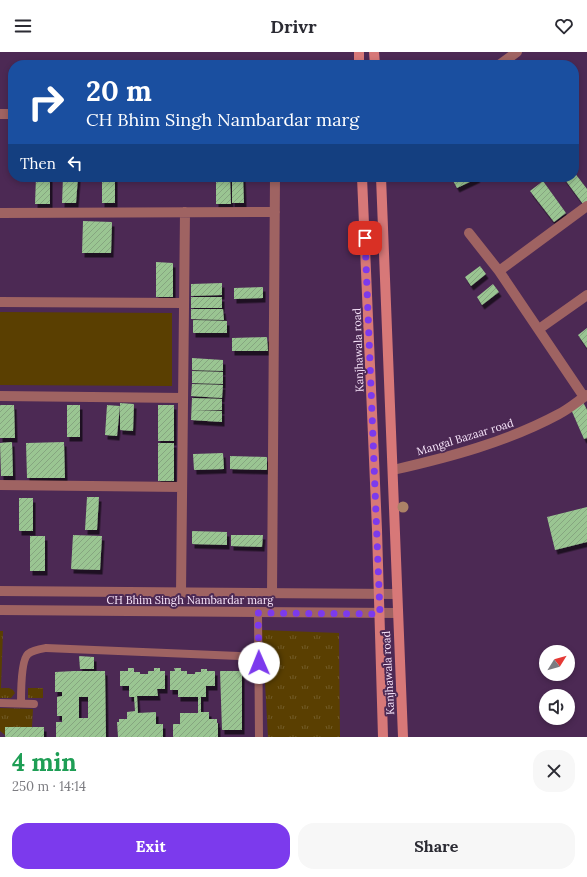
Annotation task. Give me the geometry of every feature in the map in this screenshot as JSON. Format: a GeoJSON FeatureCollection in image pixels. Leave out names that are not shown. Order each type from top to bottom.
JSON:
{"type":"FeatureCollection","features":[{"type":"Feature","properties":{"kind":"main road","name":"Kanjhawala road"},"geometry":{"type":"LineString","coordinates":[[362,182],[380,614],[383,737]]}},
{"type":"Feature","properties":{"kind":"main road","name":"Kanjhawala road"},"geometry":{"type":"LineString","coordinates":[[381,182],[403,737]]}},
{"type":"Feature","properties":{"kind":"street"},"geometry":{"type":"LineString","coordinates":[[507,60],[517,52]]}},
{"type":"Feature","properties":{"kind":"street"},"geometry":{"type":"LineString","coordinates":[[272,594],[275,182]]}},
{"type":"Feature","properties":{"kind":"street"},"geometry":{"type":"LineString","coordinates":[[499,271],[587,206]]}},
{"type":"Feature","properties":{"kind":"street"},"geometry":{"type":"LineString","coordinates":[[0,212],[275,212]]}},
{"type":"Feature","properties":{"kind":"street"},"geometry":{"type":"LineString","coordinates":[[181,593],[185,212]]}},
{"type":"Feature","properties":{"kind":"street"},"geometry":{"type":"LineString","coordinates":[[470,233],[499,271],[586,396]]}},
{"type":"Feature","properties":{"kind":"street"},"geometry":{"type":"LineString","coordinates":[[539,329],[587,295]]}},
{"type":"Feature","properties":{"kind":"street"},"geometry":{"type":"LineString","coordinates":[[0,302],[184,303]]}},
{"type":"Feature","properties":{"kind":"street"},"geometry":{"type":"LineString","coordinates":[[0,396],[183,398]]}},
{"type":"Feature","properties":{"kind":"street","name":"Mangal Bazaar road"},"geometry":{"type":"LineString","coordinates":[[392,470],[463,452],[507,438],[560,414],[586,396]]}},
{"type":"Feature","properties":{"kind":"street"},"geometry":{"type":"LineString","coordinates":[[0,485],[182,487]]}},
{"type":"Feature","properties":{"kind":"street","name":"CH Bhim Singh Nambardar marg"},"geometry":{"type":"LineString","coordinates":[[0,591],[397,594]]}},
{"type":"Feature","properties":{"kind":"street","name":"CH Bhim Singh Nambardar marg"},"geometry":{"type":"LineString","coordinates":[[0,610],[398,614]]}},
{"type":"Feature","properties":{"kind":"lane"},"geometry":{"type":"LineString","coordinates":[[258,613],[259,737]]}},
{"type":"Feature","properties":{"kind":"lane"},"geometry":{"type":"LineString","coordinates":[[21,703],[26,655],[34,650],[46,648],[239,656],[251,661],[259,678]]}},
{"type":"Feature","properties":{"kind":"lane"},"geometry":{"type":"LineString","coordinates":[[0,703],[34,704]]}},
{"type":"Feature","properties":{"kind":"green space"},"geometry":{"type":"Polygon","coordinates":[[[0,312],[172,313],[172,386],[0,385],[0,312]]]}},
{"type":"Feature","properties":{"kind":"green space"},"geometry":{"type":"Polygon","coordinates":[[[262,630],[339,633],[340,737],[268,737],[262,630]]]}},
{"type":"Feature","properties":{"kind":"green space"},"geometry":{"type":"Polygon","coordinates":[[[0,631],[3,631],[1,688],[9,688],[13,690],[15,693],[11,698],[0,698],[0,631]]]}},
{"type":"Feature","properties":{"kind":"green space"},"geometry":{"type":"Polygon","coordinates":[[[28,688],[43,688],[43,698],[28,698],[28,688]]]}},
{"type":"Feature","properties":{"kind":"green space"},"geometry":{"type":"Polygon","coordinates":[[[0,708],[33,709],[32,727],[5,727],[5,735],[0,731],[0,708]]]}},
{"type":"Feature","properties":{"kind":"building"},"geometry":{"type":"Polygon","coordinates":[[[579,179],[587,189],[587,201],[583,204],[567,182],[579,182],[579,179]]]}},
{"type":"Feature","properties":{"kind":"building"},"geometry":{"type":"Polygon","coordinates":[[[36,182],[50,182],[50,204],[35,204],[36,182]]]}},
{"type":"Feature","properties":{"kind":"building"},"geometry":{"type":"Polygon","coordinates":[[[63,182],[78,182],[76,203],[62,203],[63,182]]]}},
{"type":"Feature","properties":{"kind":"building"},"geometry":{"type":"Polygon","coordinates":[[[102,182],[115,182],[115,203],[102,203],[102,182]]]}},
{"type":"Feature","properties":{"kind":"building"},"geometry":{"type":"Polygon","coordinates":[[[216,182],[230,182],[231,204],[216,204],[216,182]]]}},
{"type":"Feature","properties":{"kind":"building"},"geometry":{"type":"Polygon","coordinates":[[[232,182],[243,182],[244,203],[232,203],[232,182]]]}},
{"type":"Feature","properties":{"kind":"building"},"geometry":{"type":"Polygon","coordinates":[[[454,182],[470,182],[457,188],[454,182]]]}},
{"type":"Feature","properties":{"kind":"building"},"geometry":{"type":"Polygon","coordinates":[[[544,182],[566,213],[554,222],[530,191],[544,182]]]}},
{"type":"Feature","properties":{"kind":"building"},"geometry":{"type":"Polygon","coordinates":[[[83,221],[112,222],[111,253],[82,253],[83,221]]]}},
{"type":"Feature","properties":{"kind":"building"},"geometry":{"type":"Polygon","coordinates":[[[156,262],[173,263],[173,297],[156,297],[156,262]]]}},
{"type":"Feature","properties":{"kind":"building"},"geometry":{"type":"Polygon","coordinates":[[[480,266],[486,274],[471,286],[465,277],[480,266]]]}},
{"type":"Feature","properties":{"kind":"building"},"geometry":{"type":"Polygon","coordinates":[[[222,283],[222,295],[191,296],[191,284],[222,283]]]}},
{"type":"Feature","properties":{"kind":"building"},"geometry":{"type":"Polygon","coordinates":[[[493,284],[499,292],[482,305],[477,297],[493,284]]]}},
{"type":"Feature","properties":{"kind":"building"},"geometry":{"type":"Polygon","coordinates":[[[263,287],[263,298],[234,299],[234,288],[263,287]]]}},
{"type":"Feature","properties":{"kind":"building"},"geometry":{"type":"Polygon","coordinates":[[[191,297],[222,297],[222,308],[191,308],[191,297]]]}},
{"type":"Feature","properties":{"kind":"building"},"geometry":{"type":"Polygon","coordinates":[[[191,309],[223,309],[224,320],[191,319],[191,309]]]}},
{"type":"Feature","properties":{"kind":"building"},"geometry":{"type":"Polygon","coordinates":[[[193,320],[227,321],[227,333],[193,333],[193,320]]]}},
{"type":"Feature","properties":{"kind":"building"},"geometry":{"type":"Polygon","coordinates":[[[587,328],[587,348],[578,335],[587,328]]]}},
{"type":"Feature","properties":{"kind":"building"},"geometry":{"type":"Polygon","coordinates":[[[267,337],[268,351],[232,351],[232,338],[267,337]]]}},
{"type":"Feature","properties":{"kind":"building"},"geometry":{"type":"Polygon","coordinates":[[[192,358],[223,360],[223,371],[192,370],[192,358]]]}},
{"type":"Feature","properties":{"kind":"building"},"geometry":{"type":"Polygon","coordinates":[[[192,371],[223,372],[223,384],[192,383],[192,371]]]}},
{"type":"Feature","properties":{"kind":"building"},"geometry":{"type":"Polygon","coordinates":[[[192,384],[223,385],[222,398],[191,396],[192,384]]]}},
{"type":"Feature","properties":{"kind":"building"},"geometry":{"type":"Polygon","coordinates":[[[192,398],[222,399],[222,410],[193,410],[222,411],[222,422],[191,420],[192,398]]]}},
{"type":"Feature","properties":{"kind":"building"},"geometry":{"type":"Polygon","coordinates":[[[583,402],[587,410],[587,438],[584,439],[570,407],[583,402]]]}},
{"type":"Feature","properties":{"kind":"building"},"geometry":{"type":"Polygon","coordinates":[[[120,403],[134,404],[133,431],[120,430],[120,403]]]}},
{"type":"Feature","properties":{"kind":"building"},"geometry":{"type":"Polygon","coordinates":[[[0,405],[14,405],[15,438],[0,438],[0,405]]]}},
{"type":"Feature","properties":{"kind":"building"},"geometry":{"type":"Polygon","coordinates":[[[67,405],[80,405],[80,437],[67,437],[67,405]]]}},
{"type":"Feature","properties":{"kind":"building"},"geometry":{"type":"Polygon","coordinates":[[[107,405],[120,406],[117,436],[105,435],[107,405]]]}},
{"type":"Feature","properties":{"kind":"building"},"geometry":{"type":"Polygon","coordinates":[[[158,405],[174,405],[174,441],[158,441],[158,405]]]}},
{"type":"Feature","properties":{"kind":"building"},"geometry":{"type":"Polygon","coordinates":[[[12,442],[13,476],[1,476],[0,443],[12,442]]]}},
{"type":"Feature","properties":{"kind":"building"},"geometry":{"type":"Polygon","coordinates":[[[64,442],[65,478],[27,478],[26,443],[64,442]]]}},
{"type":"Feature","properties":{"kind":"building"},"geometry":{"type":"Polygon","coordinates":[[[158,443],[174,443],[174,481],[158,481],[158,443]]]}},
{"type":"Feature","properties":{"kind":"building"},"geometry":{"type":"Polygon","coordinates":[[[223,453],[224,469],[194,470],[193,454],[223,453]]]}},
{"type":"Feature","properties":{"kind":"building"},"geometry":{"type":"Polygon","coordinates":[[[230,456],[267,457],[267,470],[230,469],[230,456]]]}},
{"type":"Feature","properties":{"kind":"building"},"geometry":{"type":"Polygon","coordinates":[[[87,497],[99,497],[97,530],[85,530],[87,497]]]}},
{"type":"Feature","properties":{"kind":"building"},"geometry":{"type":"Polygon","coordinates":[[[19,498],[33,498],[33,531],[19,531],[19,498]]]}},
{"type":"Feature","properties":{"kind":"building"},"geometry":{"type":"Polygon","coordinates":[[[587,507],[587,542],[555,550],[547,517],[587,507]]]}},
{"type":"Feature","properties":{"kind":"building"},"geometry":{"type":"Polygon","coordinates":[[[192,531],[227,532],[227,545],[192,544],[192,531]]]}},
{"type":"Feature","properties":{"kind":"building"},"geometry":{"type":"Polygon","coordinates":[[[73,535],[102,536],[100,570],[71,569],[73,535]]]}},
{"type":"Feature","properties":{"kind":"building"},"geometry":{"type":"Polygon","coordinates":[[[231,535],[263,535],[262,547],[231,546],[231,535]]]}},
{"type":"Feature","properties":{"kind":"building"},"geometry":{"type":"Polygon","coordinates":[[[30,536],[45,536],[45,571],[30,571],[30,536]]]}},
{"type":"Feature","properties":{"kind":"building"},"geometry":{"type":"Polygon","coordinates":[[[79,656],[94,657],[94,669],[80,669],[79,656]]]}},
{"type":"Feature","properties":{"kind":"building"},"geometry":{"type":"Polygon","coordinates":[[[128,668],[134,668],[134,672],[140,672],[140,674],[148,674],[148,671],[154,671],[154,668],[160,668],[160,671],[165,671],[165,689],[157,689],[158,696],[137,696],[138,713],[156,712],[156,724],[163,724],[163,737],[118,737],[117,722],[119,722],[119,719],[127,719],[127,712],[135,711],[134,697],[129,697],[129,686],[120,686],[120,671],[128,671],[128,668]]]}},
{"type":"Feature","properties":{"kind":"building"},"geometry":{"type":"Polygon","coordinates":[[[174,668],[181,668],[181,671],[187,671],[187,674],[201,672],[201,669],[215,671],[215,686],[206,686],[206,697],[201,697],[201,712],[209,712],[209,719],[217,719],[218,737],[173,737],[173,724],[180,724],[180,713],[198,713],[198,697],[178,697],[178,690],[170,690],[170,671],[175,671],[174,668]]]}},
{"type":"Feature","properties":{"kind":"building"},"geometry":{"type":"Polygon","coordinates":[[[105,671],[106,737],[56,737],[56,722],[62,722],[62,716],[57,716],[57,697],[62,696],[62,692],[55,692],[55,672],[105,671]],[[79,697],[79,718],[88,718],[88,697],[79,697]]]}},
{"type":"Feature","properties":{"kind":"building"},"geometry":{"type":"Polygon","coordinates":[[[220,671],[242,671],[242,730],[222,730],[220,671]]]}},
{"type":"Feature","properties":{"kind":"building"},"geometry":{"type":"Polygon","coordinates":[[[5,727],[44,727],[44,737],[5,737],[5,727]]]}},
{"type":"Feature","properties":{"kind":"route"},"geometry":{"type":"LineString","coordinates":[[259,663],[258,613],[380,614],[365,238]]}}]}
